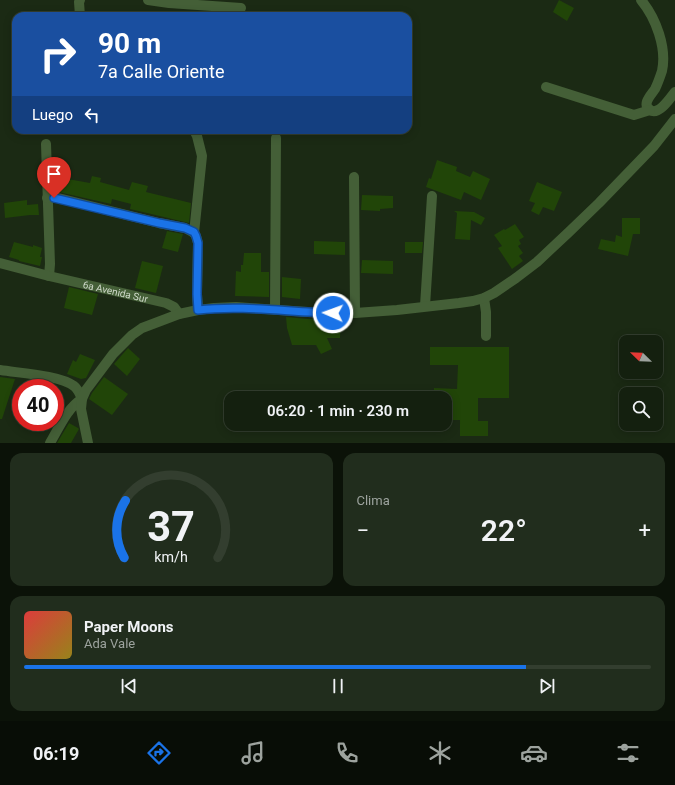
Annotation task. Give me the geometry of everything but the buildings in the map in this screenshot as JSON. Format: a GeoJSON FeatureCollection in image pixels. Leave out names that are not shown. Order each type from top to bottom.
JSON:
{"type":"FeatureCollection","features":[{"type":"Feature","properties":{"kind":"street"},"geometry":{"type":"LineString","coordinates":[[80,0],[80,12]]}},
{"type":"Feature","properties":{"kind":"street"},"geometry":{"type":"LineString","coordinates":[[148,0],[169,4],[241,8]]}},
{"type":"Feature","properties":{"kind":"street"},"geometry":{"type":"LineString","coordinates":[[641,0],[651,13],[657,28],[663,55],[659,81],[647,104],[650,110]]}},
{"type":"Feature","properties":{"kind":"street"},"geometry":{"type":"LineString","coordinates":[[546,86],[634,115],[650,110],[659,110],[666,104],[675,92]]}},
{"type":"Feature","properties":{"kind":"street"},"geometry":{"type":"LineString","coordinates":[[88,443],[81,409],[82,399],[86,390],[114,354],[132,335],[142,328],[179,314],[214,308],[355,313],[459,303],[484,298],[516,278],[537,262],[599,203],[640,161],[675,119]]}},
{"type":"Feature","properties":{"kind":"street"},"geometry":{"type":"LineString","coordinates":[[196,134],[202,156],[194,232],[198,243],[198,310]]}},
{"type":"Feature","properties":{"kind":"street"},"geometry":{"type":"LineString","coordinates":[[275,310],[276,138]]}},
{"type":"Feature","properties":{"kind":"street"},"geometry":{"type":"LineString","coordinates":[[46,144],[50,264],[49,276]]}},
{"type":"Feature","properties":{"kind":"street"},"geometry":{"type":"LineString","coordinates":[[354,177],[355,313]]}},
{"type":"Feature","properties":{"kind":"street"},"geometry":{"type":"LineString","coordinates":[[425,306],[432,196]]}},
{"type":"Feature","properties":{"kind":"street"},"geometry":{"type":"LineString","coordinates":[[47,198],[54,198],[185,228],[194,232]]}},
{"type":"Feature","properties":{"kind":"street","name":"6a Avenida Sur"},"geometry":{"type":"LineString","coordinates":[[0,263],[166,303],[174,307],[179,314]]}},
{"type":"Feature","properties":{"kind":"street"},"geometry":{"type":"LineString","coordinates":[[484,298],[486,312],[486,336]]}},
{"type":"Feature","properties":{"kind":"street"},"geometry":{"type":"LineString","coordinates":[[0,370],[50,377],[64,381],[73,385],[82,399]]}},
{"type":"Feature","properties":{"kind":"street"},"geometry":{"type":"LineString","coordinates":[[50,443],[68,412],[82,399]]}},
{"type":"Feature","properties":{"kind":"route"},"geometry":{"type":"LineString","coordinates":[[54,198],[185,228],[194,232],[198,243],[198,310],[236,308],[333,313]]}}]}
